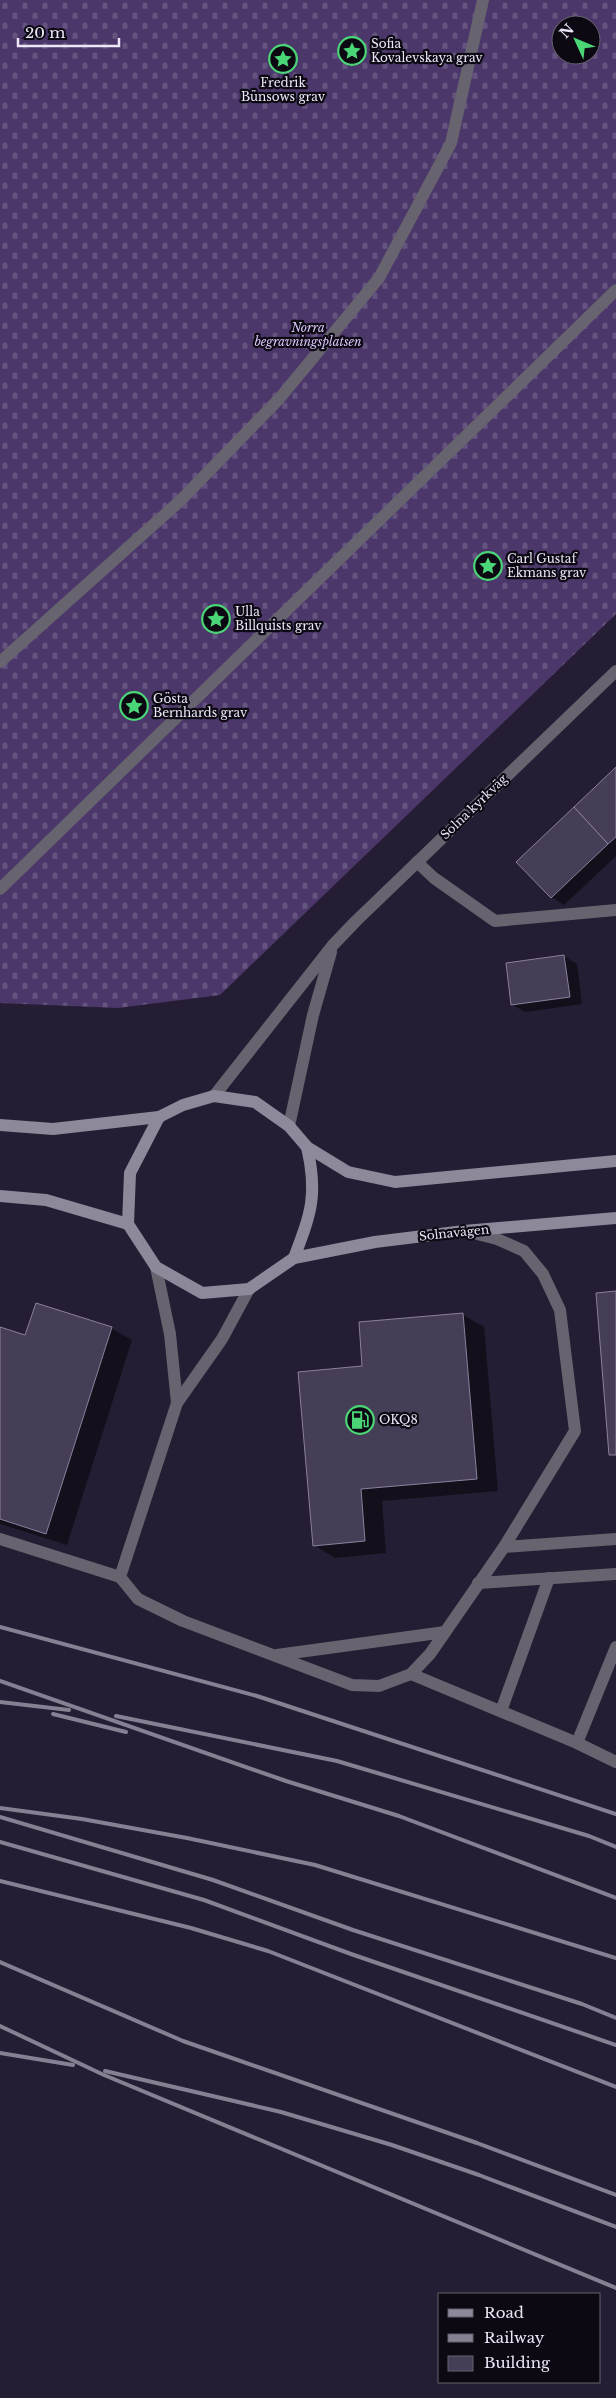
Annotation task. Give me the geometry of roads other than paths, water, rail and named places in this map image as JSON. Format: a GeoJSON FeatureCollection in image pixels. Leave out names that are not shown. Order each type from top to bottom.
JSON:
{"type":"FeatureCollection","features":[{"type":"Feature","properties":{"kind":"main road"},"geometry":{"type":"LineString","coordinates":[[0,1125],[53,1129],[160,1117],[183,1105],[214,1096],[255,1102],[289,1126],[308,1147],[348,1172],[395,1182],[616,1160]]}},
{"type":"Feature","properties":{"kind":"main road"},"geometry":{"type":"LineString","coordinates":[[160,1117],[130,1173],[128,1224],[156,1267],[202,1292],[249,1289]]}},
{"type":"Feature","properties":{"kind":"main road"},"geometry":{"type":"LineString","coordinates":[[294,1258],[310,1215],[314,1176],[308,1147]]}},
{"type":"Feature","properties":{"kind":"main road"},"geometry":{"type":"LineString","coordinates":[[0,1196],[46,1200],[128,1224]]}},
{"type":"Feature","properties":{"kind":"main road","name":"Solnavägen"},"geometry":{"type":"LineString","coordinates":[[249,1289],[294,1258],[375,1242],[464,1231],[616,1218]]}},
{"type":"Feature","properties":{"kind":"street"},"geometry":{"type":"LineString","coordinates":[[0,662],[180,501],[279,399],[379,278],[451,143],[483,0]]}},
{"type":"Feature","properties":{"kind":"street"},"geometry":{"type":"LineString","coordinates":[[0,889],[616,290]]}},
{"type":"Feature","properties":{"kind":"street","name":"Solna kyrkväg"},"geometry":{"type":"LineString","coordinates":[[214,1096],[333,945],[616,671]]}},
{"type":"Feature","properties":{"kind":"street"},"geometry":{"type":"LineString","coordinates":[[417,862],[434,878],[495,921],[616,910]]}},
{"type":"Feature","properties":{"kind":"street","name":"Solna kyrkväg"},"geometry":{"type":"LineString","coordinates":[[289,1126],[313,1015],[333,945]]}},
{"type":"Feature","properties":{"kind":"street"},"geometry":{"type":"LineString","coordinates":[[0,1540],[120,1577],[138,1599],[183,1621],[352,1684],[379,1686],[411,1674],[430,1654],[504,1547],[575,1431],[560,1310],[543,1274],[524,1251],[497,1239],[464,1231]]}},
{"type":"Feature","properties":{"kind":"street"},"geometry":{"type":"LineString","coordinates":[[156,1267],[170,1334],[177,1403]]}},
{"type":"Feature","properties":{"kind":"street"},"geometry":{"type":"LineString","coordinates":[[120,1577],[177,1403],[222,1339],[249,1289]]}},
{"type":"Feature","properties":{"kind":"street"},"geometry":{"type":"LineString","coordinates":[[504,1547],[616,1539]]}},
{"type":"Feature","properties":{"kind":"street"},"geometry":{"type":"LineString","coordinates":[[478,1583],[616,1574]]}},
{"type":"Feature","properties":{"kind":"street"},"geometry":{"type":"LineString","coordinates":[[501,1711],[549,1578]]}},
{"type":"Feature","properties":{"kind":"street"},"geometry":{"type":"LineString","coordinates":[[275,1656],[445,1632]]}},
{"type":"Feature","properties":{"kind":"street"},"geometry":{"type":"LineString","coordinates":[[577,1743],[616,1647]]}},
{"type":"Feature","properties":{"kind":"street"},"geometry":{"type":"LineString","coordinates":[[411,1674],[577,1743],[616,1762]]}},
{"type":"Feature","properties":{"kind":"railway"},"geometry":{"type":"LineString","coordinates":[[0,1627],[257,1696],[616,1814]]}},
{"type":"Feature","properties":{"kind":"railway"},"geometry":{"type":"LineString","coordinates":[[0,1681],[286,1781],[399,1816],[616,1898]]}},
{"type":"Feature","properties":{"kind":"railway"},"geometry":{"type":"LineString","coordinates":[[0,1702],[69,1710]]}},
{"type":"Feature","properties":{"kind":"railway"},"geometry":{"type":"LineString","coordinates":[[53,1714],[126,1732]]}},
{"type":"Feature","properties":{"kind":"railway"},"geometry":{"type":"LineString","coordinates":[[116,1716],[337,1761],[589,1836],[616,1847]]}},
{"type":"Feature","properties":{"kind":"railway"},"geometry":{"type":"LineString","coordinates":[[0,1808],[82,1819],[187,1838],[315,1865],[616,1958]]}},
{"type":"Feature","properties":{"kind":"railway"},"geometry":{"type":"LineString","coordinates":[[0,1817],[213,1880],[353,1930],[582,2004],[616,2018]]}},
{"type":"Feature","properties":{"kind":"railway"},"geometry":{"type":"LineString","coordinates":[[0,1842],[204,1900],[351,1954],[616,2045]]}},
{"type":"Feature","properties":{"kind":"railway"},"geometry":{"type":"LineString","coordinates":[[0,1881],[191,1928],[268,1951],[616,2087]]}},
{"type":"Feature","properties":{"kind":"railway"},"geometry":{"type":"LineString","coordinates":[[0,1962],[183,2041],[477,2143],[616,2195]]}},
{"type":"Feature","properties":{"kind":"railway"},"geometry":{"type":"LineString","coordinates":[[0,2026],[104,2075],[616,2288]]}},
{"type":"Feature","properties":{"kind":"railway"},"geometry":{"type":"LineString","coordinates":[[0,2053],[73,2065]]}},
{"type":"Feature","properties":{"kind":"railway"},"geometry":{"type":"LineString","coordinates":[[105,2071],[281,2112],[392,2145],[479,2175],[616,2227]]}},
{"type":"Feature","properties":{"kind":"place","name":"Sofia Kovalevskaya grav"},"geometry":{"type":"Point","coordinates":[352,51]}},
{"type":"Feature","properties":{"kind":"place","name":"Fredrik Bünsows grav"},"geometry":{"type":"Point","coordinates":[283,59]}},
{"type":"Feature","properties":{"kind":"place","name":"Carl Gustaf Ekmans grav"},"geometry":{"type":"Point","coordinates":[488,566]}},
{"type":"Feature","properties":{"kind":"place","name":"Ulla Billquists grav"},"geometry":{"type":"Point","coordinates":[216,619]}},
{"type":"Feature","properties":{"kind":"place","name":"Gösta Bernhards grav"},"geometry":{"type":"Point","coordinates":[134,706]}},
{"type":"Feature","properties":{"kind":"place","name":"OKQ8"},"geometry":{"type":"Point","coordinates":[360,1420]}},
{"type":"Feature","properties":{"kind":"park label","name":"Norra begravningsplatsen"},"geometry":{"type":"Point","coordinates":[308,335]}}]}
